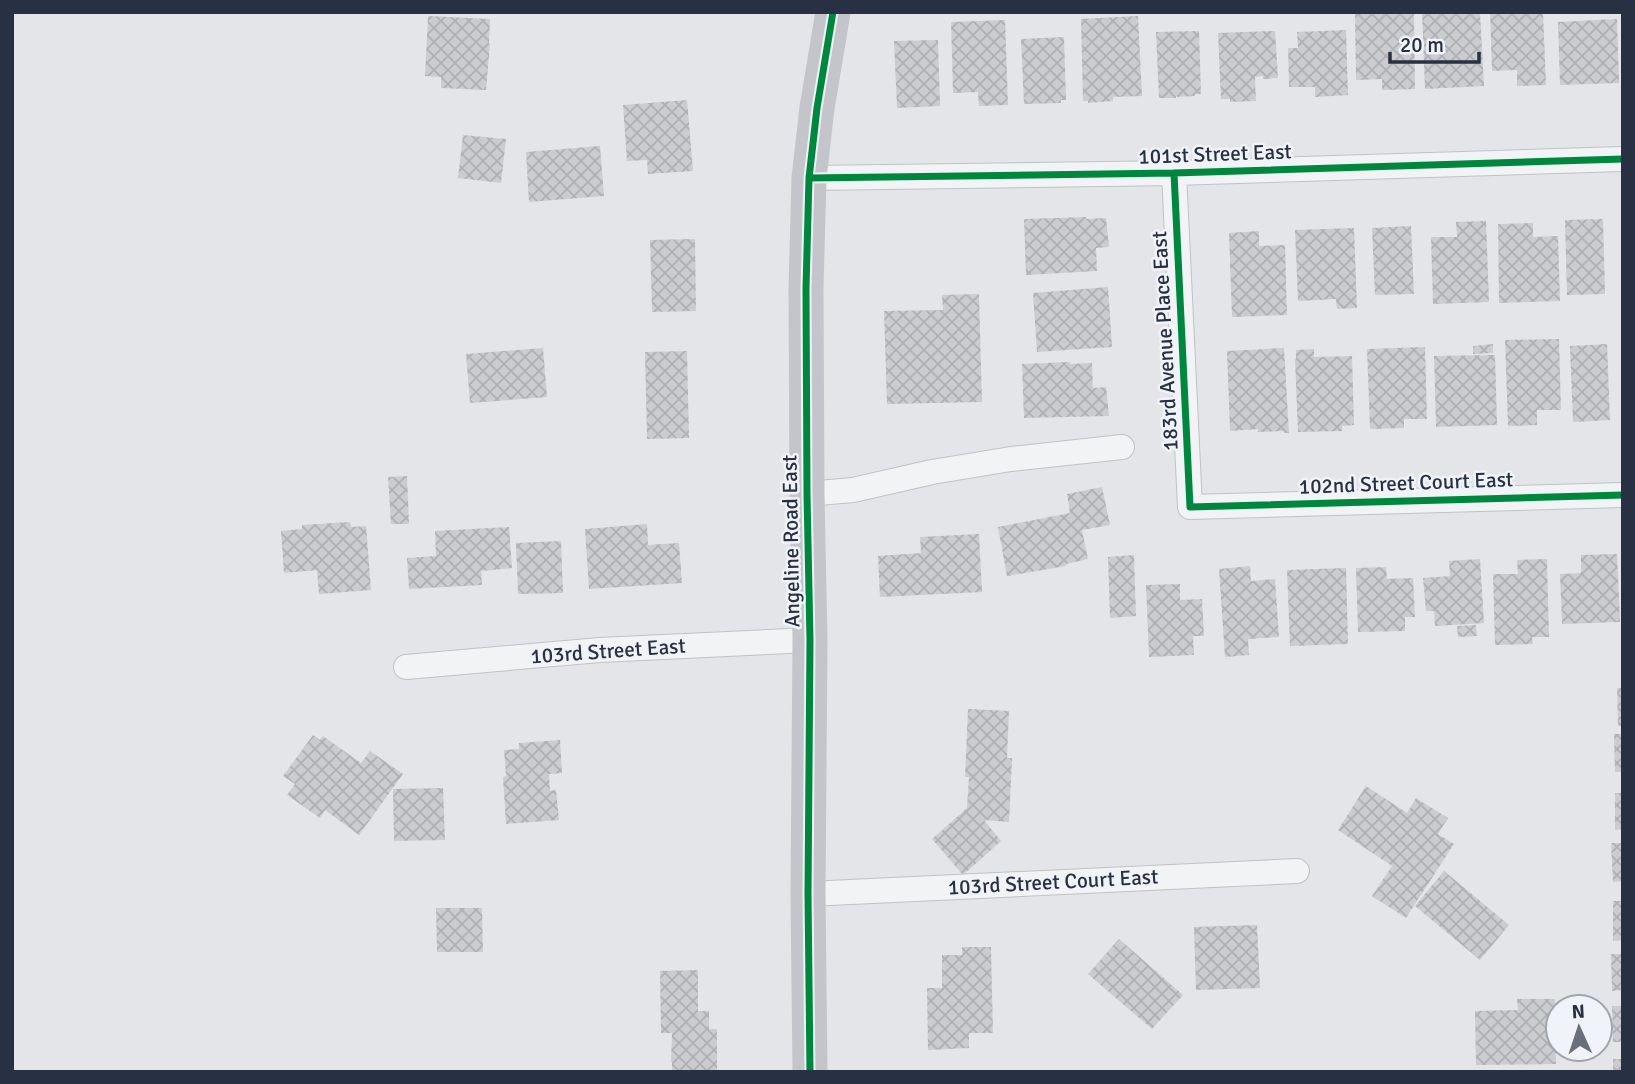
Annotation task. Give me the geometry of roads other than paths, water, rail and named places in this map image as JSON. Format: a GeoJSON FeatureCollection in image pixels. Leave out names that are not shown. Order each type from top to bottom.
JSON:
{"type":"FeatureCollection","features":[{"type":"Feature","properties":{"kind":"street","name":"Angeline Road East"},"geometry":{"type":"LineString","coordinates":[[810,1072],[810,640],[806,289],[808,178],[833,12]]}},
{"type":"Feature","properties":{"kind":"street","name":"101st Street East"},"geometry":{"type":"LineString","coordinates":[[808,178],[1174,173],[1623,159]]}},
{"type":"Feature","properties":{"kind":"street","name":"183rd Avenue Place East"},"geometry":{"type":"LineString","coordinates":[[1174,173],[1190,507]]}},
{"type":"Feature","properties":{"kind":"street"},"geometry":{"type":"LineString","coordinates":[[807,494],[853,490],[932,472],[1012,459],[1122,447]]}},
{"type":"Feature","properties":{"kind":"street","name":"102nd Street Court East"},"geometry":{"type":"LineString","coordinates":[[1190,507],[1623,495]]}},
{"type":"Feature","properties":{"kind":"street","name":"103rd Street East"},"geometry":{"type":"LineString","coordinates":[[406,667],[600,650],[810,640]]}},
{"type":"Feature","properties":{"kind":"street","name":"103rd Street Court East"},"geometry":{"type":"LineString","coordinates":[[808,894],[1297,871]]}}]}
